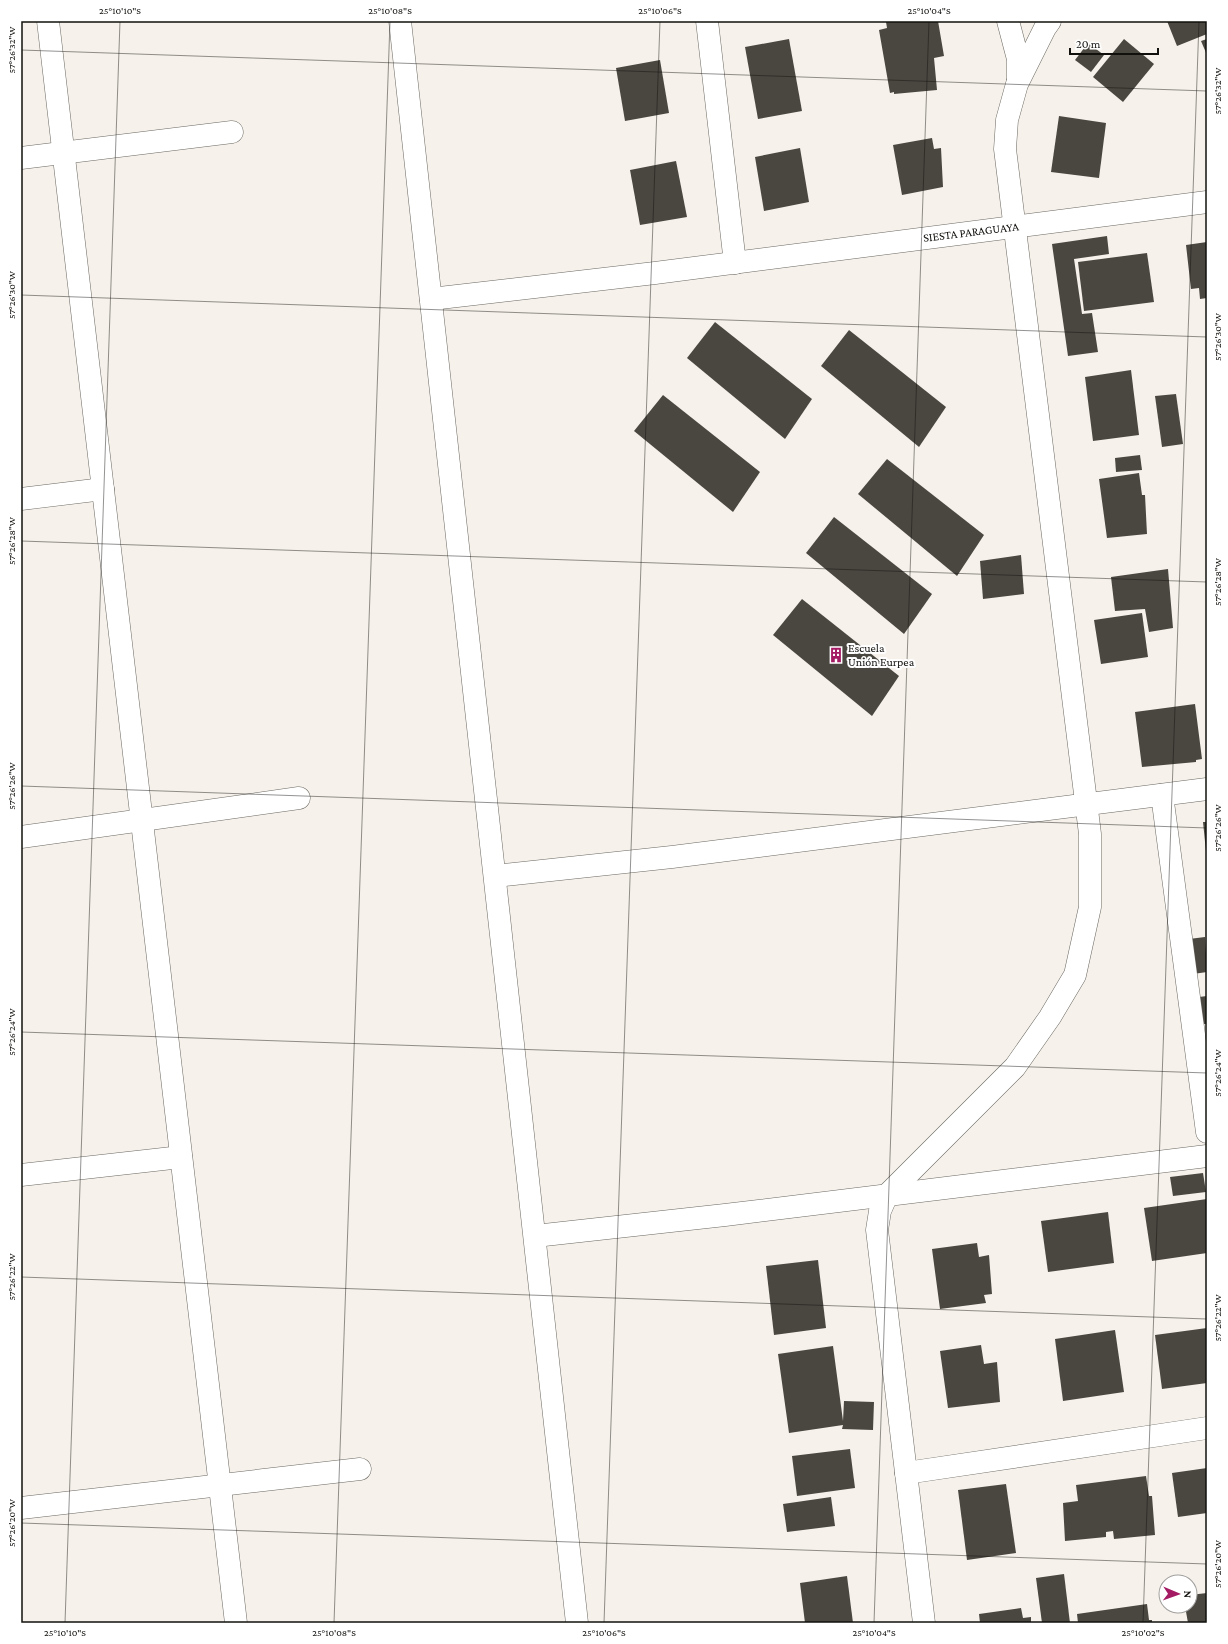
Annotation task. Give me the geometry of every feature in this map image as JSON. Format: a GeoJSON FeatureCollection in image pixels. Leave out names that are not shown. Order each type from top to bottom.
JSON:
{"type":"FeatureCollection","features":[{"type":"Feature","properties":{"kind":"street"},"geometry":{"type":"LineString","coordinates":[[48,21],[236,1623]]}},
{"type":"Feature","properties":{"kind":"street"},"geometry":{"type":"LineString","coordinates":[[400,21],[577,1623]]}},
{"type":"Feature","properties":{"kind":"street"},"geometry":{"type":"LineString","coordinates":[[707,21],[736,263]]}},
{"type":"Feature","properties":{"kind":"street"},"geometry":{"type":"LineString","coordinates":[[924,1623],[877,1230],[880,1211],[887,1195],[1015,1067],[1050,1017],[1075,975],[1090,907],[1090,834],[1004,148],[1007,120],[1019,73],[1018,59],[1008,21]]}},
{"type":"Feature","properties":{"kind":"street"},"geometry":{"type":"LineString","coordinates":[[1017,84],[1050,21]]}},
{"type":"Feature","properties":{"kind":"street"},"geometry":{"type":"LineString","coordinates":[[21,158],[232,132]]}},
{"type":"Feature","properties":{"kind":"street","name":"SIESTA PARAGUAYA"},"geometry":{"type":"LineString","coordinates":[[431,299],[736,263],[1207,202]]}},
{"type":"Feature","properties":{"kind":"street"},"geometry":{"type":"LineString","coordinates":[[21,499],[103,489]]}},
{"type":"Feature","properties":{"kind":"street"},"geometry":{"type":"LineString","coordinates":[[495,876],[672,857],[1207,789]]}},
{"type":"Feature","properties":{"kind":"street"},"geometry":{"type":"LineString","coordinates":[[1162,795],[1207,1132]]}},
{"type":"Feature","properties":{"kind":"street"},"geometry":{"type":"LineString","coordinates":[[21,837],[299,798]]}},
{"type":"Feature","properties":{"kind":"street"},"geometry":{"type":"LineString","coordinates":[[534,1236],[725,1215],[1207,1156]]}},
{"type":"Feature","properties":{"kind":"street"},"geometry":{"type":"LineString","coordinates":[[21,1175],[181,1157]]}},
{"type":"Feature","properties":{"kind":"street"},"geometry":{"type":"LineString","coordinates":[[906,1472],[1207,1428]]}},
{"type":"Feature","properties":{"kind":"street"},"geometry":{"type":"LineString","coordinates":[[21,1508],[360,1469]]}},
{"type":"Feature","properties":{"kind":"building"},"geometry":{"type":"Polygon","coordinates":[[[938,21],[944,56],[934,58],[937,90],[894,94],[894,92],[890,93],[879,30],[887,28],[886,22],[938,21]]]}},
{"type":"Feature","properties":{"kind":"building"},"geometry":{"type":"Polygon","coordinates":[[[1167,21],[1207,21],[1207,34],[1177,46],[1167,21]]]}},
{"type":"Feature","properties":{"kind":"building"},"geometry":{"type":"Polygon","coordinates":[[[789,39],[802,111],[758,119],[745,47],[789,39]]]}},
{"type":"Feature","properties":{"kind":"building"},"geometry":{"type":"Polygon","coordinates":[[[1124,39],[1154,64],[1123,102],[1093,77],[1124,39]]]}},
{"type":"Feature","properties":{"kind":"building"},"geometry":{"type":"Polygon","coordinates":[[[1207,39],[1207,55],[1201,41],[1207,39]]]}},
{"type":"Feature","properties":{"kind":"building"},"geometry":{"type":"Polygon","coordinates":[[[1088,43],[1104,55],[1091,72],[1075,60],[1088,43]]]}},
{"type":"Feature","properties":{"kind":"building"},"geometry":{"type":"Polygon","coordinates":[[[660,60],[669,113],[625,121],[616,68],[660,60]]]}},
{"type":"Feature","properties":{"kind":"building"},"geometry":{"type":"Polygon","coordinates":[[[1059,116],[1106,123],[1099,178],[1051,172],[1059,116]]]}},
{"type":"Feature","properties":{"kind":"building"},"geometry":{"type":"Polygon","coordinates":[[[932,138],[934,149],[941,148],[943,187],[902,195],[893,145],[932,138]]]}},
{"type":"Feature","properties":{"kind":"building"},"geometry":{"type":"Polygon","coordinates":[[[800,148],[809,202],[764,211],[755,157],[800,148]]]}},
{"type":"Feature","properties":{"kind":"building"},"geometry":{"type":"Polygon","coordinates":[[[676,161],[687,217],[640,225],[630,170],[676,161]]]}},
{"type":"Feature","properties":{"kind":"building"},"geometry":{"type":"Polygon","coordinates":[[[1107,236],[1109,254],[1074,259],[1082,314],[1092,313],[1098,352],[1068,356],[1052,244],[1107,236]]]}},
{"type":"Feature","properties":{"kind":"building"},"geometry":{"type":"Polygon","coordinates":[[[1207,242],[1207,298],[1200,299],[1199,288],[1191,289],[1186,245],[1207,242]]]}},
{"type":"Feature","properties":{"kind":"building"},"geometry":{"type":"Polygon","coordinates":[[[1147,253],[1154,302],[1084,311],[1078,262],[1147,253]]]}},
{"type":"Feature","properties":{"kind":"building"},"geometry":{"type":"Polygon","coordinates":[[[715,322],[812,399],[785,439],[687,358],[715,322]]]}},
{"type":"Feature","properties":{"kind":"building"},"geometry":{"type":"Polygon","coordinates":[[[849,330],[946,407],[919,447],[821,366],[849,330]]]}},
{"type":"Feature","properties":{"kind":"building"},"geometry":{"type":"Polygon","coordinates":[[[1131,370],[1139,435],[1093,441],[1085,377],[1131,370]]]}},
{"type":"Feature","properties":{"kind":"building"},"geometry":{"type":"Polygon","coordinates":[[[1176,394],[1183,444],[1162,447],[1155,396],[1176,394]]]}},
{"type":"Feature","properties":{"kind":"building"},"geometry":{"type":"Polygon","coordinates":[[[663,395],[760,472],[733,512],[634,431],[663,395]]]}},
{"type":"Feature","properties":{"kind":"building"},"geometry":{"type":"Polygon","coordinates":[[[1140,455],[1142,470],[1116,472],[1115,458],[1140,455]]]}},
{"type":"Feature","properties":{"kind":"building"},"geometry":{"type":"Polygon","coordinates":[[[887,459],[984,535],[957,576],[858,494],[887,459]]]}},
{"type":"Feature","properties":{"kind":"building"},"geometry":{"type":"Polygon","coordinates":[[[1139,473],[1142,495],[1145,495],[1147,534],[1107,538],[1099,479],[1139,473]]]}},
{"type":"Feature","properties":{"kind":"building","name":"Escuela Unión Eurpea"},"geometry":{"type":"Polygon","coordinates":[[[834,517],[932,594],[904,634],[806,553],[834,517]]]}},
{"type":"Feature","properties":{"kind":"building"},"geometry":{"type":"Polygon","coordinates":[[[1021,555],[1024,594],[983,599],[980,561],[1021,555]]]}},
{"type":"Feature","properties":{"kind":"building"},"geometry":{"type":"Polygon","coordinates":[[[1168,569],[1173,628],[1149,632],[1145,609],[1115,611],[1111,577],[1168,569]]]}},
{"type":"Feature","properties":{"kind":"building","name":"Escuela Unión Eurpea"},"geometry":{"type":"Polygon","coordinates":[[[802,599],[899,676],[872,716],[773,635],[802,599]]]}},
{"type":"Feature","properties":{"kind":"building"},"geometry":{"type":"Polygon","coordinates":[[[1142,613],[1148,657],[1101,664],[1094,620],[1142,613]]]}},
{"type":"Feature","properties":{"kind":"building"},"geometry":{"type":"Polygon","coordinates":[[[1195,704],[1202,759],[1196,760],[1196,762],[1142,767],[1135,712],[1195,704]]]}},
{"type":"Feature","properties":{"kind":"building"},"geometry":{"type":"Polygon","coordinates":[[[1203,822],[1207,822],[1207,851],[1206,851],[1203,822]]]}},
{"type":"Feature","properties":{"kind":"building"},"geometry":{"type":"Polygon","coordinates":[[[1205,937],[1207,972],[1193,974],[1189,939],[1205,937]]]}},
{"type":"Feature","properties":{"kind":"building"},"geometry":{"type":"Polygon","coordinates":[[[1207,996],[1207,1024],[1203,1024],[1199,997],[1207,996]]]}},
{"type":"Feature","properties":{"kind":"building"},"geometry":{"type":"Polygon","coordinates":[[[1203,1173],[1206,1192],[1173,1196],[1170,1177],[1203,1173]]]}},
{"type":"Feature","properties":{"kind":"building"},"geometry":{"type":"Polygon","coordinates":[[[1207,1199],[1207,1253],[1152,1261],[1144,1208],[1207,1199]]]}},
{"type":"Feature","properties":{"kind":"building"},"geometry":{"type":"Polygon","coordinates":[[[1108,1212],[1114,1263],[1048,1272],[1041,1221],[1108,1212]]]}},
{"type":"Feature","properties":{"kind":"building"},"geometry":{"type":"Polygon","coordinates":[[[977,1243],[979,1257],[989,1255],[992,1294],[984,1295],[986,1303],[940,1309],[932,1249],[977,1243]]]}},
{"type":"Feature","properties":{"kind":"building"},"geometry":{"type":"Polygon","coordinates":[[[818,1260],[826,1328],[774,1335],[766,1266],[818,1260]]]}},
{"type":"Feature","properties":{"kind":"building"},"geometry":{"type":"Polygon","coordinates":[[[1207,1328],[1207,1383],[1162,1389],[1155,1335],[1207,1328]]]}},
{"type":"Feature","properties":{"kind":"building"},"geometry":{"type":"Polygon","coordinates":[[[1115,1330],[1124,1392],[1063,1401],[1055,1339],[1115,1330]]]}},
{"type":"Feature","properties":{"kind":"building"},"geometry":{"type":"Polygon","coordinates":[[[981,1345],[984,1364],[997,1362],[1000,1402],[948,1408],[940,1351],[981,1345]]]}},
{"type":"Feature","properties":{"kind":"building"},"geometry":{"type":"Polygon","coordinates":[[[833,1346],[843,1421],[844,1401],[874,1402],[873,1430],[842,1429],[843,1425],[789,1433],[778,1354],[833,1346]]]}},
{"type":"Feature","properties":{"kind":"building"},"geometry":{"type":"Polygon","coordinates":[[[850,1449],[855,1488],[797,1496],[792,1456],[850,1449]]]}},
{"type":"Feature","properties":{"kind":"building"},"geometry":{"type":"Polygon","coordinates":[[[1207,1468],[1207,1513],[1178,1517],[1172,1473],[1207,1468]]]}},
{"type":"Feature","properties":{"kind":"building"},"geometry":{"type":"Polygon","coordinates":[[[1146,1476],[1149,1496],[1152,1496],[1155,1535],[1114,1539],[1113,1531],[1106,1532],[1106,1537],[1065,1541],[1063,1503],[1078,1501],[1076,1485],[1146,1476]]]}},
{"type":"Feature","properties":{"kind":"building"},"geometry":{"type":"Polygon","coordinates":[[[1006,1484],[1016,1553],[967,1560],[958,1490],[1006,1484]]]}},
{"type":"Feature","properties":{"kind":"building"},"geometry":{"type":"Polygon","coordinates":[[[831,1497],[835,1526],[787,1532],[783,1504],[831,1497]]]}},
{"type":"Feature","properties":{"kind":"building"},"geometry":{"type":"Polygon","coordinates":[[[1064,1574],[1070,1623],[1042,1623],[1036,1578],[1064,1574]]]}},
{"type":"Feature","properties":{"kind":"building"},"geometry":{"type":"Polygon","coordinates":[[[847,1576],[853,1623],[805,1623],[800,1583],[847,1576]]]}},
{"type":"Feature","properties":{"kind":"building"},"geometry":{"type":"Polygon","coordinates":[[[1207,1593],[1207,1623],[1188,1623],[1186,1614],[1198,1614],[1198,1594],[1207,1593]]]}},
{"type":"Feature","properties":{"kind":"building"},"geometry":{"type":"Polygon","coordinates":[[[1147,1604],[1149,1620],[1152,1620],[1152,1623],[1078,1623],[1077,1614],[1147,1604]]]}},
{"type":"Feature","properties":{"kind":"building"},"geometry":{"type":"Polygon","coordinates":[[[1021,1608],[1023,1618],[1031,1617],[1031,1623],[980,1623],[979,1614],[1021,1608]]]}},
{"type":"Feature","properties":{"kind":"place","name":"Escuela Unión Eurpea"},"geometry":{"type":"Point","coordinates":[836,655]}}]}
